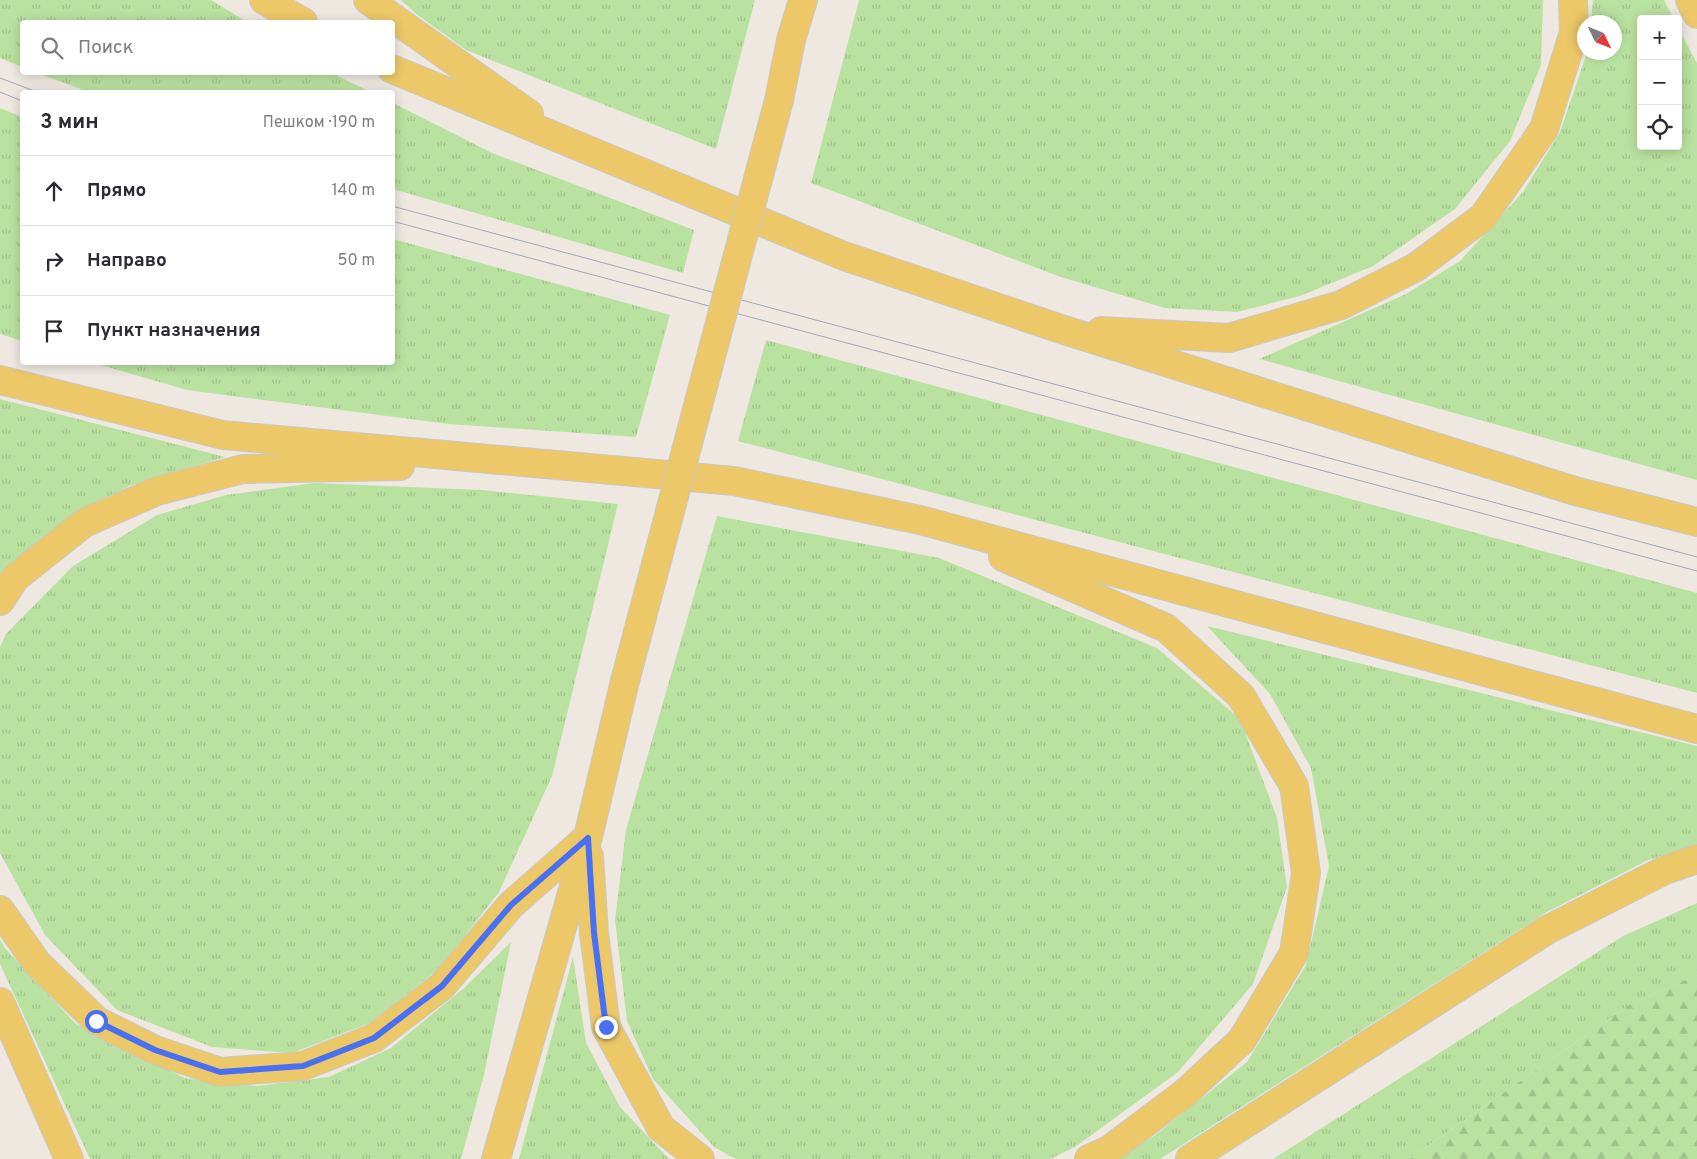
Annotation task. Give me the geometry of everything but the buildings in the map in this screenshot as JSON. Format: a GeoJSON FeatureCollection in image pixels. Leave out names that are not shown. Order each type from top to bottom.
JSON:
{"type":"FeatureCollection","features":[{"type":"Feature","properties":{"kind":"main road"},"geometry":{"type":"LineString","coordinates":[[264,0],[299,20]]}},
{"type":"Feature","properties":{"kind":"main road"},"geometry":{"type":"LineString","coordinates":[[368,0],[571,144]]}},
{"type":"Feature","properties":{"kind":"main road"},"geometry":{"type":"LineString","coordinates":[[792,40],[796,0]]}},
{"type":"Feature","properties":{"kind":"main road"},"geometry":{"type":"LineString","coordinates":[[496,1159],[588,838],[625,681],[779,100],[803,0]]}},
{"type":"Feature","properties":{"kind":"main road"},"geometry":{"type":"LineString","coordinates":[[792,40],[812,0]]}},
{"type":"Feature","properties":{"kind":"main road"},"geometry":{"type":"LineString","coordinates":[[1061,329],[1229,338],[1342,304],[1416,267],[1483,218],[1544,129],[1574,32],[1573,0]]}},
{"type":"Feature","properties":{"kind":"main road"},"geometry":{"type":"LineString","coordinates":[[1690,0],[1697,14]]}},
{"type":"Feature","properties":{"kind":"main road"},"geometry":{"type":"LineString","coordinates":[[395,70],[844,256],[1061,329],[1575,490],[1697,522]]}},
{"type":"Feature","properties":{"kind":"main road"},"geometry":{"type":"LineString","coordinates":[[0,380],[223,436],[734,481],[920,520],[1697,729]]}},
{"type":"Feature","properties":{"kind":"main road"},"geometry":{"type":"LineString","coordinates":[[0,601],[15,578],[84,523],[157,491],[243,469],[544,463]]}},
{"type":"Feature","properties":{"kind":"main road"},"geometry":{"type":"LineString","coordinates":[[920,520],[1166,628],[1241,696],[1294,786],[1306,873],[1294,953],[1242,1040],[1185,1094],[1108,1150],[1090,1159]]}},
{"type":"Feature","properties":{"kind":"main road"},"geometry":{"type":"LineString","coordinates":[[0,910],[37,963],[96,1021],[155,1050],[220,1072],[303,1066],[374,1038],[442,986],[511,905],[588,838]]}},
{"type":"Feature","properties":{"kind":"main road"},"geometry":{"type":"LineString","coordinates":[[588,838],[594,933],[606,1027],[661,1128],[700,1159]]}},
{"type":"Feature","properties":{"kind":"main road"},"geometry":{"type":"LineString","coordinates":[[1190,1159],[1547,930],[1665,870],[1697,859]]}},
{"type":"Feature","properties":{"kind":"main road"},"geometry":{"type":"LineString","coordinates":[[0,1002],[69,1159]]}},
{"type":"Feature","properties":{"kind":"green space"},"geometry":{"type":"Polygon","coordinates":[[[0,0],[211,0],[244,20],[20,20],[20,66],[0,58],[0,0]]]}},
{"type":"Feature","properties":{"kind":"green space"},"geometry":{"type":"Polygon","coordinates":[[[401,0],[755,0],[716,149],[466,50],[415,13],[401,0]]]}},
{"type":"Feature","properties":{"kind":"green space"},"geometry":{"type":"Polygon","coordinates":[[[859,0],[1543,0],[1541,65],[1510,141],[1455,209],[1373,266],[1300,296],[1237,312],[1165,308],[1061,277],[811,183],[859,0]]]}},
{"type":"Feature","properties":{"kind":"green space"},"geometry":{"type":"Polygon","coordinates":[[[1593,0],[1664,0],[1672,15],[1637,15],[1637,150],[1682,150],[1682,35],[1697,63],[1697,480],[1259,359],[1406,294],[1460,261],[1523,192],[1560,132],[1585,60],[1622,60],[1622,15],[1592,15],[1593,0]]]}},
{"type":"Feature","properties":{"kind":"green space"},"geometry":{"type":"Polygon","coordinates":[[[42,75],[335,75],[367,90],[84,90],[42,75]]]}},
{"type":"Feature","properties":{"kind":"green space"},"geometry":{"type":"Polygon","coordinates":[[[395,104],[492,153],[694,230],[683,273],[395,190],[395,104]]]}},
{"type":"Feature","properties":{"kind":"green space"},"geometry":{"type":"Polygon","coordinates":[[[0,108],[20,116],[20,340],[0,334],[0,108]]]}},
{"type":"Feature","properties":{"kind":"green space"},"geometry":{"type":"Polygon","coordinates":[[[395,240],[670,315],[636,437],[449,424],[187,390],[101,365],[395,365],[395,240]]]}},
{"type":"Feature","properties":{"kind":"green space"},"geometry":{"type":"Polygon","coordinates":[[[766,340],[1697,593],[1697,693],[738,441],[766,340]]]}},
{"type":"Feature","properties":{"kind":"green space"},"geometry":{"type":"Polygon","coordinates":[[[0,399],[225,457],[129,486],[49,532],[0,578],[0,399]]]}},
{"type":"Feature","properties":{"kind":"green space"},"geometry":{"type":"Polygon","coordinates":[[[314,483],[482,490],[618,504],[552,776],[499,892],[441,967],[370,1023],[292,1053],[212,1047],[117,1010],[45,935],[0,853],[0,647],[6,634],[73,566],[157,515],[226,495],[314,483]]]}},
{"type":"Feature","properties":{"kind":"green space"},"geometry":{"type":"Polygon","coordinates":[[[717,516],[939,558],[1157,648],[1240,719],[1277,818],[1287,887],[1253,984],[1178,1072],[1075,1147],[1050,1159],[736,1159],[714,1147],[653,1079],[627,1021],[615,920],[626,830],[717,516]]]}},
{"type":"Feature","properties":{"kind":"green space"},"geometry":{"type":"Polygon","coordinates":[[[1207,626],[1697,746],[1697,844],[1646,861],[1547,912],[1160,1159],[1114,1159],[1154,1136],[1247,1062],[1306,965],[1329,866],[1311,768],[1270,694],[1207,626]]]}},
{"type":"Feature","properties":{"kind":"green space"},"geometry":{"type":"Polygon","coordinates":[[[1697,903],[1697,975],[1629,1005],[1409,1159],[1273,1159],[1623,936],[1697,903]]]}},
{"type":"Feature","properties":{"kind":"green space"},"geometry":{"type":"Polygon","coordinates":[[[0,940],[4,947],[76,1024],[185,1078],[257,1086],[329,1077],[391,1048],[464,988],[511,942],[484,1075],[461,1159],[90,1159],[0,964],[0,940]]]}},
{"type":"Feature","properties":{"kind":"green space"},"geometry":{"type":"Polygon","coordinates":[[[573,957],[586,1043],[620,1107],[669,1159],[519,1159],[573,957]]]}},
{"type":"Feature","properties":{"kind":"green space"},"geometry":{"type":"Polygon","coordinates":[[[1697,975],[1697,1159],[1409,1159],[1629,1005],[1697,975]]]}},
{"type":"Feature","properties":{"kind":"tram line"},"geometry":{"type":"LineString","coordinates":[[0,78],[32,90]]}},
{"type":"Feature","properties":{"kind":"tram line"},"geometry":{"type":"LineString","coordinates":[[0,92],[20,100]]}},
{"type":"Feature","properties":{"kind":"tram line"},"geometry":{"type":"LineString","coordinates":[[395,207],[1697,557]]}},
{"type":"Feature","properties":{"kind":"tram line"},"geometry":{"type":"LineString","coordinates":[[395,222],[1697,571]]}},
{"type":"Feature","properties":{"kind":"route"},"geometry":{"type":"LineString","coordinates":[[96,1021],[155,1050],[220,1072],[303,1066],[374,1038],[442,986],[511,905],[588,838],[594,933],[606,1027]]}}]}
